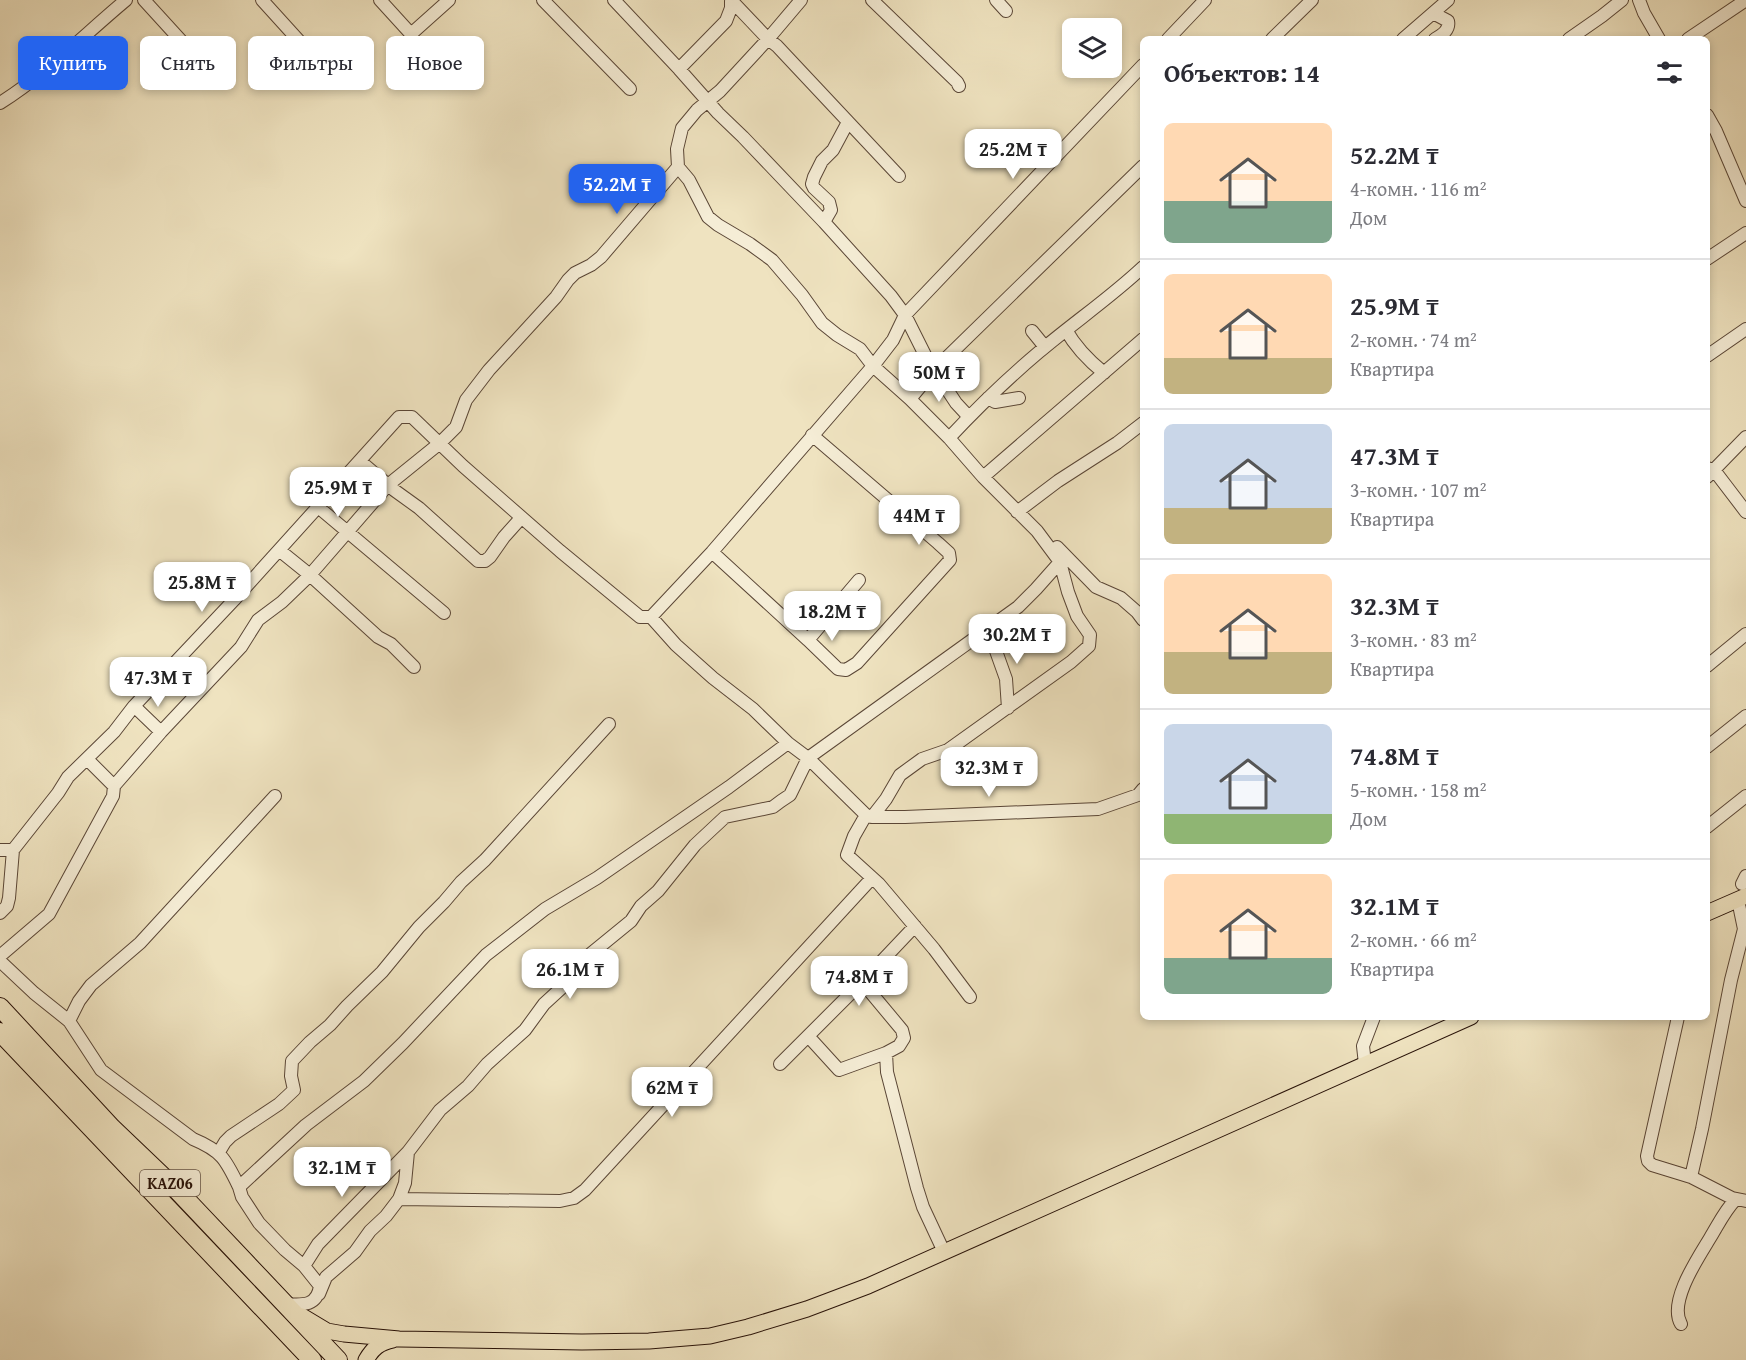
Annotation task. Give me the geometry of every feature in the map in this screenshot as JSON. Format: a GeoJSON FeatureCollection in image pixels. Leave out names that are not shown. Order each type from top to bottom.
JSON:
{"type":"FeatureCollection","features":[{"type":"Feature","properties":{"kind":"highway","name":"KАZ06"},"geometry":{"type":"LineString","coordinates":[[0,1007],[112,1128],[179,1192],[338,1360]]}},
{"type":"Feature","properties":{"kind":"highway","name":"KАZ06"},"geometry":{"type":"LineString","coordinates":[[0,1032],[312,1360]]}},
{"type":"Feature","properties":{"kind":"main road"},"geometry":{"type":"LineString","coordinates":[[1710,911],[1743,889]]}},
{"type":"Feature","properties":{"kind":"main road"},"geometry":{"type":"LineString","coordinates":[[285,1304],[327,1331],[399,1339],[649,1341],[710,1336],[748,1327],[807,1309],[867,1286],[1464,1020]]}},
{"type":"Feature","properties":{"kind":"main road"},"geometry":{"type":"LineString","coordinates":[[366,1360],[372,1349],[383,1342],[399,1339]]}},
{"type":"Feature","properties":{"kind":"street"},"geometry":{"type":"LineString","coordinates":[[0,104],[64,55],[126,0]]}},
{"type":"Feature","properties":{"kind":"street"},"geometry":{"type":"LineString","coordinates":[[144,0],[177,36]]}},
{"type":"Feature","properties":{"kind":"street"},"geometry":{"type":"LineString","coordinates":[[261,0],[294,36]]}},
{"type":"Feature","properties":{"kind":"street"},"geometry":{"type":"LineString","coordinates":[[380,0],[411,34],[449,0]]}},
{"type":"Feature","properties":{"kind":"street"},"geometry":{"type":"LineString","coordinates":[[543,0],[630,89]]}},
{"type":"Feature","properties":{"kind":"street"},"geometry":{"type":"LineString","coordinates":[[614,0],[891,296],[905,315],[920,346],[956,403],[969,417]]}},
{"type":"Feature","properties":{"kind":"street"},"geometry":{"type":"LineString","coordinates":[[679,69],[726,21],[731,8],[731,0]]}},
{"type":"Feature","properties":{"kind":"street"},"geometry":{"type":"LineString","coordinates":[[731,0],[899,176]]}},
{"type":"Feature","properties":{"kind":"street"},"geometry":{"type":"LineString","coordinates":[[801,0],[720,91],[707,100],[682,128],[677,149],[678,167],[689,180],[708,217],[772,260],[822,323],[860,349],[873,366],[949,438],[983,477],[1037,531],[1060,562],[1077,616],[1090,635],[1089,646],[1071,663],[948,750],[922,759],[900,775],[885,799],[857,830],[847,855],[872,878],[915,926],[970,997]]}},
{"type":"Feature","properties":{"kind":"street"},"geometry":{"type":"LineString","coordinates":[[872,0],[941,65],[959,86]]}},
{"type":"Feature","properties":{"kind":"street"},"geometry":{"type":"LineString","coordinates":[[996,0],[1005,11]]}},
{"type":"Feature","properties":{"kind":"street"},"geometry":{"type":"LineString","coordinates":[[1171,36],[1205,0]]}},
{"type":"Feature","properties":{"kind":"street"},"geometry":{"type":"LineString","coordinates":[[1275,36],[1312,0]]}},
{"type":"Feature","properties":{"kind":"street"},"geometry":{"type":"LineString","coordinates":[[1406,36],[1448,0]]}},
{"type":"Feature","properties":{"kind":"street"},"geometry":{"type":"LineString","coordinates":[[1573,36],[1622,0]]}},
{"type":"Feature","properties":{"kind":"street"},"geometry":{"type":"LineString","coordinates":[[1639,0],[1657,36]]}},
{"type":"Feature","properties":{"kind":"street"},"geometry":{"type":"LineString","coordinates":[[1692,36],[1746,0]]}},
{"type":"Feature","properties":{"kind":"street"},"geometry":{"type":"LineString","coordinates":[[1433,13],[1448,21],[1447,30],[1439,36]]}},
{"type":"Feature","properties":{"kind":"street"},"geometry":{"type":"LineString","coordinates":[[0,913],[7,906],[9,898],[6,850],[58,793],[68,777],[114,732],[134,706],[220,615],[399,417],[412,417],[521,518],[640,617],[651,617],[712,552],[873,366],[893,340],[905,315],[1140,68]]}},
{"type":"Feature","properties":{"kind":"street"},"geometry":{"type":"LineString","coordinates":[[1710,120],[1746,201]]}},
{"type":"Feature","properties":{"kind":"street"},"geometry":{"type":"LineString","coordinates":[[824,222],[831,210],[830,202],[812,184],[822,161],[833,150],[848,122]]}},
{"type":"Feature","properties":{"kind":"street"},"geometry":{"type":"LineString","coordinates":[[0,956],[49,914],[113,796],[114,786],[160,732],[241,648],[258,620],[282,602],[310,575],[388,485],[456,427],[466,400],[489,370],[556,297],[568,280],[601,257],[678,167]]}},
{"type":"Feature","properties":{"kind":"street"},"geometry":{"type":"LineString","coordinates":[[910,399],[935,369],[1140,169]]}},
{"type":"Feature","properties":{"kind":"street"},"geometry":{"type":"LineString","coordinates":[[792,188],[814,177]]}},
{"type":"Feature","properties":{"kind":"street"},"geometry":{"type":"LineString","coordinates":[[1710,257],[1746,233]]}},
{"type":"Feature","properties":{"kind":"street"},"geometry":{"type":"LineString","coordinates":[[949,438],[988,398],[1140,270]]}},
{"type":"Feature","properties":{"kind":"street"},"geometry":{"type":"LineString","coordinates":[[1710,354],[1746,329]]}},
{"type":"Feature","properties":{"kind":"street"},"geometry":{"type":"LineString","coordinates":[[1066,330],[1087,360],[1104,373]]}},
{"type":"Feature","properties":{"kind":"street"},"geometry":{"type":"LineString","coordinates":[[1032,331],[1046,347]]}},
{"type":"Feature","properties":{"kind":"street"},"geometry":{"type":"LineString","coordinates":[[983,477],[1140,342]]}},
{"type":"Feature","properties":{"kind":"street"},"geometry":{"type":"LineString","coordinates":[[988,398],[995,402],[1019,398]]}},
{"type":"Feature","properties":{"kind":"street"},"geometry":{"type":"LineString","coordinates":[[1017,512],[1058,481],[1117,444],[1140,425]]}},
{"type":"Feature","properties":{"kind":"street"},"geometry":{"type":"LineString","coordinates":[[712,552],[838,669],[846,670],[857,663],[950,560],[949,553],[938,543],[812,435]]}},
{"type":"Feature","properties":{"kind":"street"},"geometry":{"type":"LineString","coordinates":[[1710,471],[1746,437]]}},
{"type":"Feature","properties":{"kind":"street"},"geometry":{"type":"LineString","coordinates":[[360,461],[478,561],[485,561],[490,557],[521,518]]}},
{"type":"Feature","properties":{"kind":"street"},"geometry":{"type":"LineString","coordinates":[[1710,473],[1746,512]]}},
{"type":"Feature","properties":{"kind":"street"},"geometry":{"type":"LineString","coordinates":[[318,507],[444,613]]}},
{"type":"Feature","properties":{"kind":"street"},"geometry":{"type":"LineString","coordinates":[[1043,540],[1063,552],[1084,577],[1095,586],[1121,598],[1140,616]]}},
{"type":"Feature","properties":{"kind":"street"},"geometry":{"type":"LineString","coordinates":[[279,549],[378,637],[391,644],[414,667]]}},
{"type":"Feature","properties":{"kind":"street"},"geometry":{"type":"LineString","coordinates":[[304,1266],[318,1244],[408,1152],[440,1110],[525,1030],[544,1004],[568,982],[582,961],[631,921],[695,845],[725,817],[773,807],[790,795],[808,758],[1017,607],[1060,562]]}},
{"type":"Feature","properties":{"kind":"street"},"geometry":{"type":"LineString","coordinates":[[807,640],[859,580]]}},
{"type":"Feature","properties":{"kind":"street"},"geometry":{"type":"LineString","coordinates":[[651,617],[676,645],[753,709],[869,816],[1098,808],[1140,793]]}},
{"type":"Feature","properties":{"kind":"street"},"geometry":{"type":"LineString","coordinates":[[990,627],[1006,679],[1008,708]]}},
{"type":"Feature","properties":{"kind":"street"},"geometry":{"type":"LineString","coordinates":[[1710,664],[1746,634]]}},
{"type":"Feature","properties":{"kind":"street"},"geometry":{"type":"LineString","coordinates":[[134,706],[160,732]]}},
{"type":"Feature","properties":{"kind":"street"},"geometry":{"type":"LineString","coordinates":[[1710,745],[1746,716]]}},
{"type":"Feature","properties":{"kind":"street"},"geometry":{"type":"LineString","coordinates":[[219,1152],[231,1136],[279,1104],[294,1090],[291,1076],[292,1061],[382,972],[419,927],[485,860],[609,724]]}},
{"type":"Feature","properties":{"kind":"street"},"geometry":{"type":"LineString","coordinates":[[239,1187],[306,1125],[364,1081],[486,955],[545,909],[597,878],[729,787],[788,743]]}},
{"type":"Feature","properties":{"kind":"street"},"geometry":{"type":"LineString","coordinates":[[87,759],[114,786]]}},
{"type":"Feature","properties":{"kind":"street"},"geometry":{"type":"LineString","coordinates":[[69,1021],[79,1001],[91,985],[140,943],[275,796]]}},
{"type":"Feature","properties":{"kind":"street"},"geometry":{"type":"LineString","coordinates":[[1710,825],[1746,796]]}},
{"type":"Feature","properties":{"kind":"street"},"geometry":{"type":"LineString","coordinates":[[399,1199],[560,1201],[574,1198],[585,1190],[872,878]]}},
{"type":"Feature","properties":{"kind":"street"},"geometry":{"type":"LineString","coordinates":[[1691,1177],[1731,980],[1744,929],[1743,889]]}},
{"type":"Feature","properties":{"kind":"street"},"geometry":{"type":"LineString","coordinates":[[780,1064],[915,926]]}},
{"type":"Feature","properties":{"kind":"street"},"geometry":{"type":"LineString","coordinates":[[0,961],[34,993],[69,1021],[101,1070],[193,1139],[219,1152],[230,1167],[242,1197],[259,1223],[304,1266],[320,1286],[319,1294]]}},
{"type":"Feature","properties":{"kind":"street"},"geometry":{"type":"LineString","coordinates":[[808,1036],[839,1070],[899,1046],[904,1038],[902,1030],[862,982]]}},
{"type":"Feature","properties":{"kind":"street"},"geometry":{"type":"LineString","coordinates":[[1365,1064],[1363,1046],[1373,1020]]}},
{"type":"Feature","properties":{"kind":"street"},"geometry":{"type":"LineString","coordinates":[[1677,1020],[1647,1156],[1648,1161],[1691,1177],[1741,1200],[1723,1215],[1691,1269],[1679,1300],[1678,1318],[1681,1324]]}},
{"type":"Feature","properties":{"kind":"street"},"geometry":{"type":"LineString","coordinates":[[886,1053],[887,1072],[917,1188],[923,1207],[944,1252]]}},
{"type":"Feature","properties":{"kind":"street"},"geometry":{"type":"LineString","coordinates":[[285,1304],[307,1304],[314,1300],[326,1277],[355,1252],[370,1231],[386,1216],[399,1199],[405,1183],[408,1152]]}}]}
